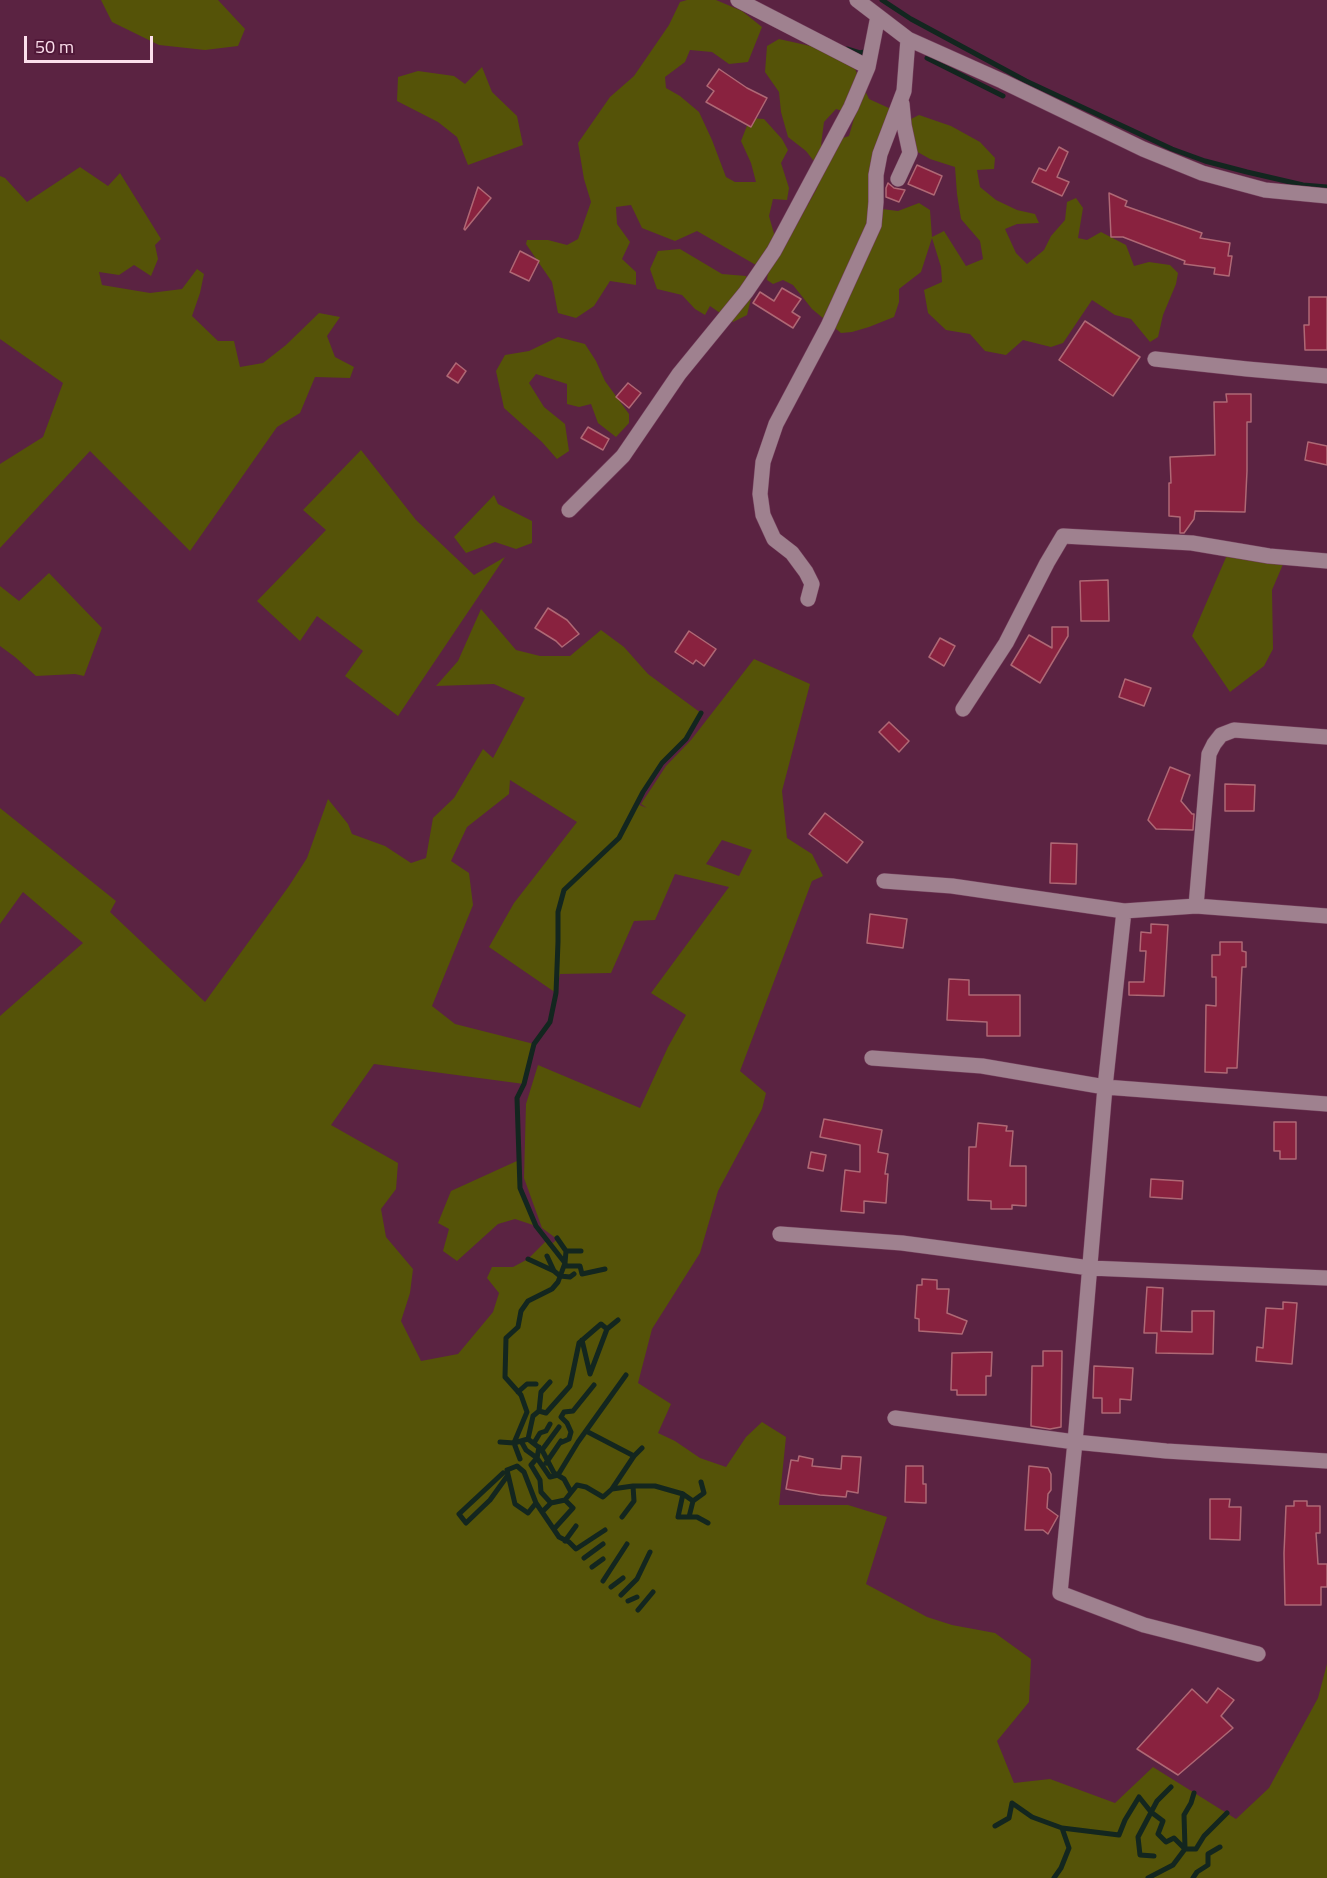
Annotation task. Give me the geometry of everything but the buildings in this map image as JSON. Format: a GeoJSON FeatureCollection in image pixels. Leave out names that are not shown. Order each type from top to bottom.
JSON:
{"type":"FeatureCollection","features":[{"type":"Feature","properties":{"kind":"street"},"geometry":{"type":"LineString","coordinates":[[738,0],[868,67]]}},
{"type":"Feature","properties":{"kind":"street"},"geometry":{"type":"LineString","coordinates":[[857,0],[908,39],[1002,81],[1143,150],[1202,173],[1265,190],[1327,196]]}},
{"type":"Feature","properties":{"kind":"street"},"geometry":{"type":"LineString","coordinates":[[569,510],[623,456],[679,374],[746,292],[774,251],[851,107],[868,67],[878,16]]}},
{"type":"Feature","properties":{"kind":"street"},"geometry":{"type":"LineString","coordinates":[[808,599],[812,584],[806,572],[792,553],[774,539],[763,515],[760,494],[763,462],[776,424],[828,326],[874,225],[876,175],[880,154],[904,91],[908,39]]}},
{"type":"Feature","properties":{"kind":"street"},"geometry":{"type":"LineString","coordinates":[[898,179],[910,153],[901,98]]}},
{"type":"Feature","properties":{"kind":"street"},"geometry":{"type":"LineString","coordinates":[[1155,359],[1327,376]]}},
{"type":"Feature","properties":{"kind":"street"},"geometry":{"type":"LineString","coordinates":[[963,709],[1006,643],[1063,536],[1192,543],[1269,556],[1327,561]]}},
{"type":"Feature","properties":{"kind":"street"},"geometry":{"type":"LineString","coordinates":[[1196,906],[1209,754],[1221,735],[1234,730],[1327,738]]}},
{"type":"Feature","properties":{"kind":"street"},"geometry":{"type":"LineString","coordinates":[[884,881],[952,886],[1124,911],[1196,906],[1327,916]]}},
{"type":"Feature","properties":{"kind":"street"},"geometry":{"type":"LineString","coordinates":[[1124,911],[1105,1087],[1060,1593],[1144,1625],[1258,1654]]}},
{"type":"Feature","properties":{"kind":"street"},"geometry":{"type":"LineString","coordinates":[[872,1058],[982,1066],[1105,1087],[1327,1104]]}},
{"type":"Feature","properties":{"kind":"street"},"geometry":{"type":"LineString","coordinates":[[780,1234],[902,1243],[1090,1268],[1327,1278]]}},
{"type":"Feature","properties":{"kind":"street"},"geometry":{"type":"LineString","coordinates":[[895,1418],[1075,1442],[1166,1451],[1327,1461]]}},
{"type":"Feature","properties":{"kind":"shaded area"},"geometry":{"type":"Polygon","coordinates":[[[101,0],[218,0],[245,29],[238,46],[205,50],[159,45],[112,22],[101,0]]]}},
{"type":"Feature","properties":{"kind":"shaded area"},"geometry":{"type":"Polygon","coordinates":[[[716,0],[742,11],[762,27],[748,62],[729,64],[712,52],[690,50],[685,62],[665,77],[666,88],[699,112],[726,177],[735,182],[756,182],[751,163],[741,141],[750,118],[764,119],[782,139],[788,150],[781,163],[789,188],[787,200],[773,199],[769,216],[780,255],[823,173],[806,151],[788,137],[781,112],[779,92],[765,72],[767,46],[779,39],[815,47],[855,69],[869,99],[891,109],[889,154],[874,155],[882,209],[898,211],[919,203],[930,210],[932,237],[944,231],[966,266],[983,259],[980,241],[961,219],[955,167],[930,159],[900,142],[911,119],[919,115],[951,126],[980,142],[995,158],[994,169],[977,170],[980,187],[996,200],[1017,210],[1035,214],[1039,223],[1017,224],[1005,229],[1016,253],[1027,264],[1044,250],[1051,236],[1065,220],[1067,202],[1076,198],[1083,208],[1078,238],[1087,240],[1101,232],[1126,245],[1134,266],[1149,262],[1170,265],[1178,273],[1158,337],[1150,342],[1131,319],[1115,315],[1092,300],[1063,343],[1051,347],[1023,340],[1006,355],[985,351],[970,334],[946,330],[928,313],[924,290],[942,282],[941,267],[932,238],[921,272],[899,289],[899,302],[894,317],[869,327],[841,333],[812,309],[793,285],[783,280],[773,284],[767,280],[768,272],[697,231],[675,241],[642,228],[631,205],[616,207],[617,224],[630,242],[622,259],[636,272],[636,285],[610,281],[594,306],[576,318],[558,313],[552,282],[526,244],[527,240],[548,240],[567,245],[578,239],[591,202],[584,179],[578,143],[610,97],[634,76],[669,25],[680,2],[716,0]],[[836,109],[824,122],[821,145],[849,136],[855,115],[836,109]]]}},
{"type":"Feature","properties":{"kind":"shaded area"},"geometry":{"type":"Polygon","coordinates":[[[482,67],[492,92],[517,116],[523,145],[468,165],[457,137],[438,122],[397,101],[398,77],[418,71],[454,76],[465,84],[482,67]]]}},
{"type":"Feature","properties":{"kind":"shaded area"},"geometry":{"type":"Polygon","coordinates":[[[80,167],[108,186],[120,173],[161,239],[155,245],[158,259],[151,276],[134,265],[119,275],[99,272],[102,285],[150,293],[182,289],[197,269],[204,274],[192,316],[218,341],[234,341],[240,367],[263,363],[286,345],[319,313],[340,317],[327,336],[335,357],[354,367],[350,378],[315,377],[300,413],[277,427],[190,551],[90,451],[0,548],[0,464],[43,437],[63,383],[0,339],[0,176],[5,178],[27,202],[80,167]]]}},
{"type":"Feature","properties":{"kind":"shaded area"},"geometry":{"type":"Polygon","coordinates":[[[680,249],[722,274],[746,276],[753,290],[747,315],[733,322],[710,306],[705,315],[695,309],[682,295],[657,289],[650,269],[658,251],[680,249]]]}},
{"type":"Feature","properties":{"kind":"shaded area"},"geometry":{"type":"Polygon","coordinates":[[[558,337],[585,344],[605,381],[629,414],[629,423],[616,437],[598,423],[591,404],[579,407],[567,404],[567,384],[536,374],[529,383],[544,407],[565,424],[569,451],[557,459],[542,442],[504,408],[496,371],[505,355],[529,351],[558,337]]]}},
{"type":"Feature","properties":{"kind":"shaded area"},"geometry":{"type":"Polygon","coordinates":[[[361,450],[416,520],[474,575],[505,557],[398,716],[345,676],[363,651],[317,616],[300,641],[257,601],[326,530],[303,510],[361,450]]]}},
{"type":"Feature","properties":{"kind":"shaded area"},"geometry":{"type":"Polygon","coordinates":[[[494,495],[498,504],[532,521],[532,543],[516,549],[495,542],[466,553],[454,537],[494,495]]]}},
{"type":"Feature","properties":{"kind":"shaded area"},"geometry":{"type":"Polygon","coordinates":[[[1227,555],[1284,562],[1272,590],[1273,649],[1264,666],[1230,692],[1192,636],[1227,555]]]}},
{"type":"Feature","properties":{"kind":"shaded area"},"geometry":{"type":"Polygon","coordinates":[[[49,573],[102,628],[84,676],[75,674],[36,676],[0,646],[0,586],[19,601],[49,573]]]}},
{"type":"Feature","properties":{"kind":"shaded area"},"geometry":{"type":"Polygon","coordinates":[[[481,609],[516,650],[540,656],[570,656],[601,630],[624,647],[648,674],[701,713],[686,739],[662,763],[643,792],[637,804],[647,808],[641,804],[666,766],[691,740],[754,659],[810,684],[782,791],[787,838],[812,854],[823,876],[812,881],[740,1071],[766,1093],[762,1109],[718,1191],[700,1253],[652,1329],[638,1383],[671,1404],[658,1433],[675,1441],[700,1458],[726,1467],[746,1437],[762,1422],[786,1437],[779,1505],[848,1505],[887,1517],[866,1584],[927,1617],[952,1625],[995,1633],[1031,1659],[1029,1702],[997,1741],[1014,1783],[1050,1779],[1115,1803],[1153,1767],[1236,1819],[1269,1788],[1318,1698],[1327,1664],[1327,1878],[0,1878],[0,1016],[83,943],[23,892],[0,924],[0,808],[116,901],[110,912],[205,1002],[307,858],[328,799],[348,824],[352,834],[385,846],[411,863],[426,858],[433,818],[454,798],[483,749],[493,758],[525,698],[494,684],[436,686],[458,661],[481,609]],[[510,780],[509,794],[467,827],[451,861],[469,873],[473,905],[432,1006],[455,1024],[534,1044],[524,1084],[374,1064],[331,1125],[398,1163],[396,1189],[381,1209],[386,1237],[413,1269],[410,1293],[401,1321],[421,1361],[458,1354],[493,1312],[499,1293],[487,1278],[492,1267],[513,1267],[528,1259],[546,1241],[553,1243],[557,1239],[542,1228],[524,1178],[526,1104],[538,1065],[640,1108],[668,1047],[686,1015],[651,993],[729,887],[675,874],[655,920],[634,921],[611,973],[560,974],[556,993],[489,947],[514,903],[577,822],[510,780]],[[722,840],[706,864],[739,876],[752,850],[722,840]]]}},
{"type":"Feature","properties":{"kind":"shaded area"},"geometry":{"type":"Polygon","coordinates":[[[519,1160],[520,1188],[536,1226],[515,1219],[498,1224],[457,1261],[443,1251],[449,1229],[438,1223],[451,1191],[519,1160]]]}},
{"type":"Feature","properties":{"kind":"waterway"},"geometry":{"type":"LineString","coordinates":[[882,0],[911,19],[1026,81],[1172,149],[1247,172],[1303,185],[1327,187]]}},
{"type":"Feature","properties":{"kind":"waterway"},"geometry":{"type":"LineString","coordinates":[[847,49],[860,53],[868,48]]}},
{"type":"Feature","properties":{"kind":"waterway"},"geometry":{"type":"LineString","coordinates":[[927,58],[1003,96]]}},
{"type":"Feature","properties":{"kind":"waterway"},"geometry":{"type":"LineString","coordinates":[[565,1263],[536,1226],[520,1188],[517,1098],[524,1084],[534,1044],[550,1022],[556,993],[558,912],[564,890],[619,838],[643,792],[662,763],[686,739],[701,713]]}},
{"type":"Feature","properties":{"kind":"waterway"},"geometry":{"type":"LineString","coordinates":[[520,1459],[514,1443],[527,1412],[521,1395],[505,1377],[506,1338],[518,1327],[521,1311],[528,1301],[552,1289],[558,1282],[565,1263],[566,1251],[557,1238]]}},
{"type":"Feature","properties":{"kind":"waterway"},"geometry":{"type":"LineString","coordinates":[[566,1251],[581,1251]]}},
{"type":"Feature","properties":{"kind":"waterway"},"geometry":{"type":"LineString","coordinates":[[547,1256],[554,1271]]}},
{"type":"Feature","properties":{"kind":"waterway"},"geometry":{"type":"LineString","coordinates":[[528,1259],[560,1276],[570,1277],[574,1274]]}},
{"type":"Feature","properties":{"kind":"waterway"},"geometry":{"type":"LineString","coordinates":[[564,1266],[580,1266],[582,1274],[605,1269]]}},
{"type":"Feature","properties":{"kind":"waterway"},"geometry":{"type":"LineString","coordinates":[[528,1439],[533,1416],[539,1411],[546,1413],[570,1386],[579,1343],[601,1324],[607,1329],[618,1320]]}},
{"type":"Feature","properties":{"kind":"waterway"},"geometry":{"type":"LineString","coordinates":[[582,1340],[590,1374],[607,1329]]}},
{"type":"Feature","properties":{"kind":"waterway"},"geometry":{"type":"LineString","coordinates":[[539,1447],[537,1458],[550,1477],[558,1475],[578,1442],[626,1375]]}},
{"type":"Feature","properties":{"kind":"waterway"},"geometry":{"type":"LineString","coordinates":[[539,1411],[541,1392],[550,1382]]}},
{"type":"Feature","properties":{"kind":"waterway"},"geometry":{"type":"LineString","coordinates":[[518,1392],[527,1384],[536,1384]]}},
{"type":"Feature","properties":{"kind":"waterway"},"geometry":{"type":"LineString","coordinates":[[560,1443],[569,1439],[571,1432],[561,1417],[564,1412],[573,1411],[594,1385]]}},
{"type":"Feature","properties":{"kind":"waterway"},"geometry":{"type":"LineString","coordinates":[[534,1443],[540,1433],[546,1431],[550,1424]]}},
{"type":"Feature","properties":{"kind":"waterway"},"geometry":{"type":"LineString","coordinates":[[542,1450],[559,1427]]}},
{"type":"Feature","properties":{"kind":"waterway"},"geometry":{"type":"LineString","coordinates":[[586,1431],[634,1456]]}},
{"type":"Feature","properties":{"kind":"waterway"},"geometry":{"type":"LineString","coordinates":[[500,1442],[514,1443],[528,1439],[542,1450],[554,1473],[564,1479],[571,1492]]}},
{"type":"Feature","properties":{"kind":"waterway"},"geometry":{"type":"LineString","coordinates":[[521,1441],[526,1450],[537,1458],[531,1465],[540,1480],[541,1492],[551,1503]]}},
{"type":"Feature","properties":{"kind":"waterway"},"geometry":{"type":"LineString","coordinates":[[546,1463],[561,1441]]}},
{"type":"Feature","properties":{"kind":"waterway"},"geometry":{"type":"LineString","coordinates":[[612,1489],[642,1448]]}},
{"type":"Feature","properties":{"kind":"waterway"},"geometry":{"type":"LineString","coordinates":[[507,1470],[517,1466],[524,1472],[536,1503]]}},
{"type":"Feature","properties":{"kind":"waterway"},"geometry":{"type":"LineString","coordinates":[[507,1470],[515,1504],[528,1513],[536,1503],[559,1537],[576,1549],[605,1530]]}},
{"type":"Feature","properties":{"kind":"waterway"},"geometry":{"type":"LineString","coordinates":[[503,1473],[459,1514],[466,1523],[490,1500],[508,1475]]}},
{"type":"Feature","properties":{"kind":"waterway"},"geometry":{"type":"LineString","coordinates":[[683,1494],[693,1501],[704,1493],[701,1482]]}},
{"type":"Feature","properties":{"kind":"waterway"},"geometry":{"type":"LineString","coordinates":[[542,1512],[551,1503],[565,1500],[577,1485],[586,1487],[603,1497],[612,1489],[655,1486],[683,1494],[678,1517],[697,1517],[708,1523]]}},
{"type":"Feature","properties":{"kind":"waterway"},"geometry":{"type":"LineString","coordinates":[[622,1517],[634,1501],[633,1486]]}},
{"type":"Feature","properties":{"kind":"waterway"},"geometry":{"type":"LineString","coordinates":[[554,1529],[573,1508],[565,1500]]}},
{"type":"Feature","properties":{"kind":"waterway"},"geometry":{"type":"LineString","coordinates":[[689,1517],[693,1501]]}},
{"type":"Feature","properties":{"kind":"waterway"},"geometry":{"type":"LineString","coordinates":[[565,1541],[576,1526]]}},
{"type":"Feature","properties":{"kind":"waterway"},"geometry":{"type":"LineString","coordinates":[[584,1558],[603,1544]]}},
{"type":"Feature","properties":{"kind":"waterway"},"geometry":{"type":"LineString","coordinates":[[603,1581],[627,1544]]}},
{"type":"Feature","properties":{"kind":"waterway"},"geometry":{"type":"LineString","coordinates":[[621,1595],[637,1579],[650,1552]]}},
{"type":"Feature","properties":{"kind":"waterway"},"geometry":{"type":"LineString","coordinates":[[592,1567],[603,1559]]}},
{"type":"Feature","properties":{"kind":"waterway"},"geometry":{"type":"LineString","coordinates":[[611,1587],[623,1578]]}},
{"type":"Feature","properties":{"kind":"waterway"},"geometry":{"type":"LineString","coordinates":[[638,1610],[653,1592]]}},
{"type":"Feature","properties":{"kind":"waterway"},"geometry":{"type":"LineString","coordinates":[[628,1601],[637,1597]]}},
{"type":"Feature","properties":{"kind":"waterway"},"geometry":{"type":"LineString","coordinates":[[1154,1856],[1140,1855],[1138,1837],[1157,1801],[1171,1787]]}},
{"type":"Feature","properties":{"kind":"waterway"},"geometry":{"type":"LineString","coordinates":[[1185,1848],[1184,1815],[1194,1793]]}},
{"type":"Feature","properties":{"kind":"waterway"},"geometry":{"type":"LineString","coordinates":[[1054,1878],[1069,1848],[1062,1828],[1119,1835],[1139,1797],[1151,1812],[1163,1821],[1158,1834],[1166,1842],[1174,1838],[1185,1849]]}},
{"type":"Feature","properties":{"kind":"waterway"},"geometry":{"type":"LineString","coordinates":[[995,1826],[1009,1818],[1012,1803],[1032,1817],[1062,1828]]}},
{"type":"Feature","properties":{"kind":"waterway"},"geometry":{"type":"LineString","coordinates":[[1148,1878],[1173,1865],[1185,1849],[1196,1849],[1204,1836],[1227,1813]]}},
{"type":"Feature","properties":{"kind":"waterway"},"geometry":{"type":"LineString","coordinates":[[1193,1878],[1197,1872],[1208,1865],[1208,1854],[1220,1847]]}}]}
